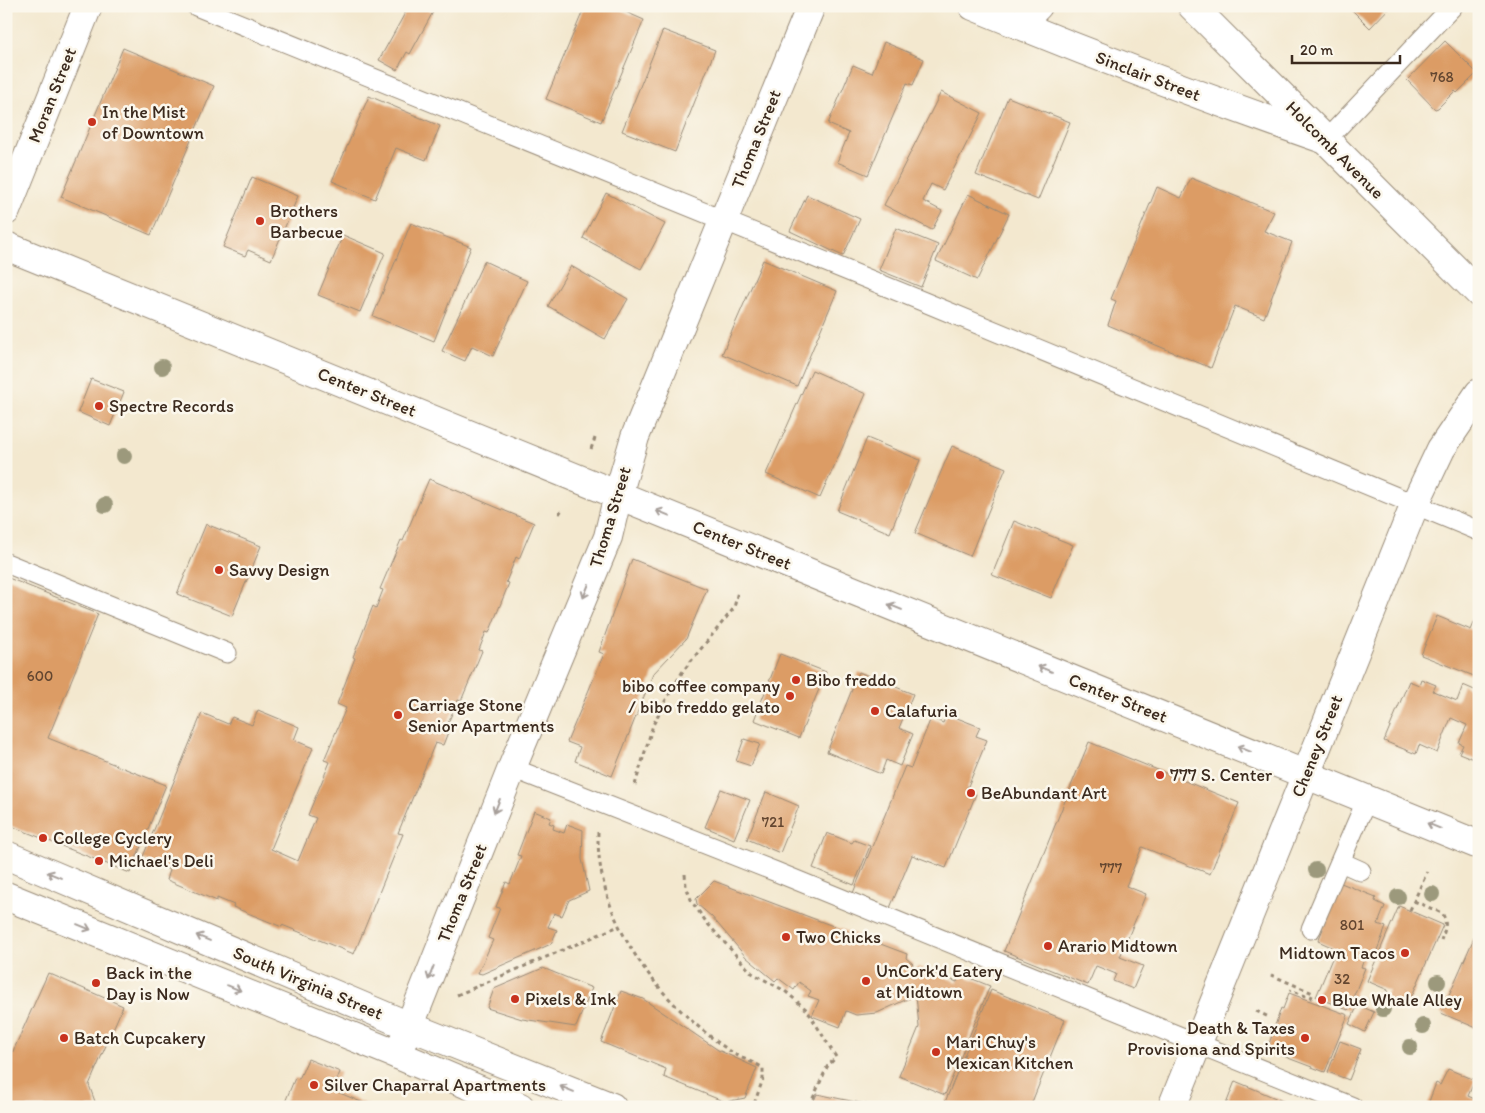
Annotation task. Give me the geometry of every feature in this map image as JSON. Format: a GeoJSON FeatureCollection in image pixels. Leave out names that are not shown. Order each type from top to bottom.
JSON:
{"type":"FeatureCollection","features":[{"type":"Feature","properties":{"kind":"street","name":"Moran Street"},"geometry":{"type":"LineString","coordinates":[[6,211],[88,6]]}},
{"type":"Feature","properties":{"kind":"street","name":"Thoma Street"},"geometry":{"type":"LineString","coordinates":[[398,1055],[512,768],[608,537],[635,437],[811,6]]}},
{"type":"Feature","properties":{"kind":"street","name":"Sinclair Street"},"geometry":{"type":"LineString","coordinates":[[973,6],[1156,79],[1326,140]]}},
{"type":"Feature","properties":{"kind":"street"},"geometry":{"type":"LineString","coordinates":[[1019,25],[1038,6]]}},
{"type":"Feature","properties":{"kind":"street","name":"Holcomb Avenue"},"geometry":{"type":"LineString","coordinates":[[1192,6],[1479,293]]}},
{"type":"Feature","properties":{"kind":"street","name":"Center Street"},"geometry":{"type":"LineString","coordinates":[[6,246],[1479,845]]}},
{"type":"Feature","properties":{"kind":"street","name":"Cheney Street"},"geometry":{"type":"LineString","coordinates":[[1172,1107],[1415,504],[1441,449],[1479,393]]}},
{"type":"Feature","properties":{"kind":"street","name":"South Virginia Street"},"geometry":{"type":"LineString","coordinates":[[6,855],[409,1026],[612,1107]]}},
{"type":"Feature","properties":{"kind":"street","name":"South Virginia Street"},"geometry":{"type":"LineString","coordinates":[[6,896],[398,1055],[520,1107]]}},
{"type":"Feature","properties":{"kind":"lane"},"geometry":{"type":"LineString","coordinates":[[196,6],[922,301],[1479,531]]}},
{"type":"Feature","properties":{"kind":"lane"},"geometry":{"type":"LineString","coordinates":[[1326,140],[1453,6]]}},
{"type":"Feature","properties":{"kind":"lane"},"geometry":{"type":"LineString","coordinates":[[6,563],[227,654]]}},
{"type":"Feature","properties":{"kind":"lane"},"geometry":{"type":"LineString","coordinates":[[512,768],[1353,1107]]}},
{"type":"Feature","properties":{"kind":"lane"},"geometry":{"type":"LineString","coordinates":[[1312,929],[1367,799]]}},
{"type":"Feature","properties":{"kind":"lane"},"geometry":{"type":"LineString","coordinates":[[1341,862],[1361,871]]}},
{"type":"Feature","properties":{"kind":"path"},"geometry":{"type":"LineString","coordinates":[[632,789],[636,783],[644,750],[653,725],[664,703],[683,671],[734,608],[738,591]]}},
{"type":"Feature","properties":{"kind":"path"},"geometry":{"type":"LineString","coordinates":[[598,826],[600,870],[608,898],[629,946],[664,992],[690,1018],[735,1055],[763,1068],[763,1079],[753,1107]]}},
{"type":"Feature","properties":{"kind":"path"},"geometry":{"type":"LineString","coordinates":[[1410,910],[1427,872]]}},
{"type":"Feature","properties":{"kind":"path"},"geometry":{"type":"LineString","coordinates":[[685,874],[686,886],[692,902],[707,923],[752,973],[785,991],[807,1010],[836,1057],[827,1066],[809,1107]]}},
{"type":"Feature","properties":{"kind":"path"},"geometry":{"type":"LineString","coordinates":[[1414,901],[1442,913],[1446,929],[1441,940]]}},
{"type":"Feature","properties":{"kind":"path"},"geometry":{"type":"LineString","coordinates":[[457,996],[619,926]]}},
{"type":"Feature","properties":{"kind":"path"},"geometry":{"type":"LineString","coordinates":[[1271,975],[1313,993],[1311,998],[1290,990]]}},
{"type":"Feature","properties":{"kind":"path"},"geometry":{"type":"LineString","coordinates":[[1256,1011],[1269,1017]]}},
{"type":"Feature","properties":{"kind":"building"},"geometry":{"type":"Polygon","coordinates":[[[409,6],[423,6],[433,12],[410,54],[407,52],[397,70],[379,60],[409,6]]]}},
{"type":"Feature","properties":{"kind":"building"},"geometry":{"type":"Polygon","coordinates":[[[585,6],[612,6],[644,20],[601,122],[546,99],[585,6]]]}},
{"type":"Feature","properties":{"kind":"building"},"geometry":{"type":"Polygon","coordinates":[[[1348,6],[1391,6],[1370,28],[1348,6]]]}},
{"type":"Feature","properties":{"kind":"building"},"geometry":{"type":"Polygon","coordinates":[[[663,30],[715,50],[675,152],[622,131],[663,30]]]}},
{"type":"Feature","properties":{"kind":"building"},"geometry":{"type":"Polygon","coordinates":[[[1445,41],[1477,73],[1457,93],[1455,91],[1435,109],[1407,80],[1445,41]]]}},
{"type":"Feature","properties":{"kind":"building"},"geometry":{"type":"Polygon","coordinates":[[[884,42],[924,59],[913,85],[907,83],[868,175],[837,162],[849,133],[828,124],[853,65],[872,73],[884,42]]]}},
{"type":"Feature","properties":{"kind":"building"},"geometry":{"type":"Polygon","coordinates":[[[123,48],[214,86],[151,235],[61,197],[123,48]]]}},
{"type":"Feature","properties":{"kind":"building"},"geometry":{"type":"Polygon","coordinates":[[[941,92],[982,113],[943,190],[931,184],[923,201],[942,211],[932,230],[884,205],[941,92]]]}},
{"type":"Feature","properties":{"kind":"building"},"geometry":{"type":"Polygon","coordinates":[[[369,96],[440,126],[426,160],[396,148],[375,199],[332,181],[369,96]]]}},
{"type":"Feature","properties":{"kind":"building"},"geometry":{"type":"Polygon","coordinates":[[[1008,97],[1070,122],[1038,200],[976,175],[1008,97]]]}},
{"type":"Feature","properties":{"kind":"building","name":"Brothers Barbecue"},"geometry":{"type":"Polygon","coordinates":[[[252,177],[298,196],[271,260],[248,250],[245,256],[223,247],[252,177]]]}},
{"type":"Feature","properties":{"kind":"building"},"geometry":{"type":"Polygon","coordinates":[[[1191,178],[1274,212],[1264,231],[1292,242],[1264,318],[1235,306],[1211,368],[1108,325],[1116,301],[1111,299],[1157,187],[1181,198],[1191,178]]]}},
{"type":"Feature","properties":{"kind":"building"},"geometry":{"type":"Polygon","coordinates":[[[606,193],[665,224],[641,269],[583,238],[606,193]]]}},
{"type":"Feature","properties":{"kind":"building"},"geometry":{"type":"Polygon","coordinates":[[[968,194],[1009,214],[977,280],[936,261],[968,194]]]}},
{"type":"Feature","properties":{"kind":"building"},"geometry":{"type":"Polygon","coordinates":[[[807,195],[860,219],[843,256],[790,231],[807,195]]]}},
{"type":"Feature","properties":{"kind":"building"},"geometry":{"type":"Polygon","coordinates":[[[411,223],[471,247],[434,341],[373,316],[411,223]]]}},
{"type":"Feature","properties":{"kind":"building"},"geometry":{"type":"Polygon","coordinates":[[[896,228],[938,245],[921,287],[879,270],[896,228]]]}},
{"type":"Feature","properties":{"kind":"building"},"geometry":{"type":"Polygon","coordinates":[[[343,235],[385,253],[360,312],[318,295],[343,235]]]}},
{"type":"Feature","properties":{"kind":"building"},"geometry":{"type":"Polygon","coordinates":[[[763,260],[837,291],[797,386],[722,354],[763,260]]]}},
{"type":"Feature","properties":{"kind":"building"},"geometry":{"type":"Polygon","coordinates":[[[484,261],[527,281],[493,356],[472,346],[465,361],[442,351],[484,261]]]}},
{"type":"Feature","properties":{"kind":"building"},"geometry":{"type":"Polygon","coordinates":[[[571,266],[628,299],[605,339],[548,306],[571,266]]]}},
{"type":"Feature","properties":{"kind":"building"},"geometry":{"type":"Polygon","coordinates":[[[812,370],[866,394],[820,498],[766,474],[812,370]]]}},
{"type":"Feature","properties":{"kind":"building","name":"Spectre Records"},"geometry":{"type":"Polygon","coordinates":[[[91,379],[124,392],[110,426],[78,412],[91,379]]]}},
{"type":"Feature","properties":{"kind":"building"},"geometry":{"type":"Polygon","coordinates":[[[867,438],[920,460],[890,533],[837,511],[867,438]]]}},
{"type":"Feature","properties":{"kind":"building"},"geometry":{"type":"Polygon","coordinates":[[[952,446],[1006,468],[970,556],[915,533],[952,446]]]}},
{"type":"Feature","properties":{"kind":"building","name":"Carriage Stone Senior Apartments"},"geometry":{"type":"Polygon","coordinates":[[[429,479],[534,523],[519,559],[516,557],[506,582],[509,583],[489,633],[486,632],[479,650],[482,651],[461,701],[458,700],[447,725],[450,727],[443,745],[435,743],[398,833],[403,834],[354,954],[233,907],[234,905],[217,898],[217,901],[167,880],[170,870],[142,859],[202,713],[228,724],[232,717],[252,725],[258,710],[299,727],[294,740],[313,748],[271,849],[298,861],[316,818],[308,815],[330,762],[324,760],[346,708],[337,704],[355,658],[353,657],[373,606],[376,608],[383,590],[380,589],[429,479]]]}},
{"type":"Feature","properties":{"kind":"building"},"geometry":{"type":"Polygon","coordinates":[[[1014,521],[1073,545],[1051,598],[992,575],[1014,521]]]}},
{"type":"Feature","properties":{"kind":"building","name":"Savvy Design"},"geometry":{"type":"Polygon","coordinates":[[[206,524],[261,546],[232,616],[177,594],[206,524]]]}},
{"type":"Feature","properties":{"kind":"building"},"geometry":{"type":"Polygon","coordinates":[[[632,559],[707,589],[686,639],[653,674],[612,776],[575,761],[580,747],[567,742],[604,654],[599,652],[632,559]]]}},
{"type":"Feature","properties":{"kind":"building"},"geometry":{"type":"Polygon","coordinates":[[[6,577],[98,614],[48,738],[166,785],[130,873],[6,824],[6,577]]]}},
{"type":"Feature","properties":{"kind":"building"},"geometry":{"type":"Polygon","coordinates":[[[1479,612],[1479,678],[1421,655],[1437,616],[1471,630],[1479,612]]]}},
{"type":"Feature","properties":{"kind":"building","name":"bibo coffee company / bibo freddo gelato"},"geometry":{"type":"Polygon","coordinates":[[[780,654],[826,672],[799,738],[754,720],[780,654]]]}},
{"type":"Feature","properties":{"kind":"building","name":"Calafuria"},"geometry":{"type":"Polygon","coordinates":[[[859,672],[913,694],[899,728],[913,734],[900,766],[886,760],[881,774],[827,752],[859,672]]]}},
{"type":"Feature","properties":{"kind":"building"},"geometry":{"type":"Polygon","coordinates":[[[1421,679],[1436,685],[1433,691],[1457,701],[1463,685],[1479,692],[1479,761],[1459,753],[1463,745],[1459,743],[1467,725],[1451,718],[1437,753],[1419,745],[1416,754],[1384,741],[1409,681],[1419,685],[1421,679]]]}},
{"type":"Feature","properties":{"kind":"building"},"geometry":{"type":"Polygon","coordinates":[[[947,714],[980,727],[976,736],[987,740],[966,791],[976,794],[946,868],[912,855],[890,908],[853,893],[905,766],[911,768],[931,718],[943,723],[947,714]]]}},
{"type":"Feature","properties":{"kind":"building"},"geometry":{"type":"Polygon","coordinates":[[[744,739],[760,744],[751,766],[736,761],[744,739]]]}},
{"type":"Feature","properties":{"kind":"building"},"geometry":{"type":"Polygon","coordinates":[[[1089,742],[1239,803],[1210,874],[1142,847],[1126,886],[1146,894],[1120,957],[1143,966],[1133,989],[1113,981],[1116,974],[1096,966],[1088,985],[1004,951],[1089,742]]]}},
{"type":"Feature","properties":{"kind":"building"},"geometry":{"type":"Polygon","coordinates":[[[721,789],[750,800],[734,839],[705,827],[721,789]]]}},
{"type":"Feature","properties":{"kind":"building"},"geometry":{"type":"Polygon","coordinates":[[[766,792],[799,806],[780,853],[747,839],[766,792]]]}},
{"type":"Feature","properties":{"kind":"building"},"geometry":{"type":"Polygon","coordinates":[[[534,811],[551,818],[549,823],[554,825],[553,829],[564,833],[567,824],[583,830],[582,859],[589,891],[569,900],[562,916],[554,913],[548,927],[557,930],[551,944],[482,974],[478,973],[493,940],[488,938],[500,908],[496,907],[506,882],[510,884],[521,856],[517,855],[534,811]]]}},
{"type":"Feature","properties":{"kind":"building"},"geometry":{"type":"Polygon","coordinates":[[[827,833],[852,843],[854,840],[870,846],[854,885],[813,868],[827,833]]]}},
{"type":"Feature","properties":{"kind":"building"},"geometry":{"type":"Polygon","coordinates":[[[714,881],[907,954],[906,958],[913,964],[913,970],[919,967],[957,982],[960,974],[990,986],[945,1095],[899,1076],[919,1027],[916,995],[877,1013],[856,1015],[846,1011],[840,1027],[812,1016],[819,1000],[808,996],[811,991],[799,982],[794,990],[778,978],[775,981],[746,957],[712,917],[697,904],[696,899],[714,881]]]}},
{"type":"Feature","properties":{"kind":"building"},"geometry":{"type":"Polygon","coordinates":[[[1341,883],[1376,897],[1375,901],[1385,906],[1378,924],[1386,927],[1374,958],[1366,955],[1361,967],[1365,968],[1348,1010],[1316,997],[1336,949],[1318,941],[1323,929],[1321,928],[1341,883]]]}},
{"type":"Feature","properties":{"kind":"building","name":"Midtown Tacos"},"geometry":{"type":"Polygon","coordinates":[[[1399,906],[1443,925],[1407,1007],[1385,997],[1388,990],[1367,981],[1399,906]]]}},
{"type":"Feature","properties":{"kind":"building"},"geometry":{"type":"Polygon","coordinates":[[[1474,938],[1479,940],[1479,1029],[1441,1013],[1474,938]]]}},
{"type":"Feature","properties":{"kind":"building"},"geometry":{"type":"Polygon","coordinates":[[[543,968],[592,988],[576,1027],[522,1019],[487,1008],[494,989],[543,968]]]}},
{"type":"Feature","properties":{"kind":"building","name":"Batch Cupcakery"},"geometry":{"type":"Polygon","coordinates":[[[48,973],[123,1006],[89,1085],[97,1107],[6,1107],[6,1067],[48,973]]]}},
{"type":"Feature","properties":{"kind":"building"},"geometry":{"type":"Polygon","coordinates":[[[991,990],[1065,1020],[1030,1107],[943,1107],[991,990]]]}},
{"type":"Feature","properties":{"kind":"building"},"geometry":{"type":"Polygon","coordinates":[[[621,991],[643,999],[718,1050],[757,1068],[745,1098],[725,1102],[664,1077],[666,1069],[601,1042],[621,991]]]}},
{"type":"Feature","properties":{"kind":"building","name":"Death & Taxes Provisiona and Spirits"},"geometry":{"type":"Polygon","coordinates":[[[1289,993],[1348,1015],[1325,1072],[1267,1050],[1281,1008],[1283,1009],[1289,993]]]}},
{"type":"Feature","properties":{"kind":"building"},"geometry":{"type":"Polygon","coordinates":[[[1358,1005],[1374,1012],[1365,1032],[1349,1024],[1358,1005]]]}},
{"type":"Feature","properties":{"kind":"building"},"geometry":{"type":"Polygon","coordinates":[[[1340,1041],[1361,1049],[1349,1080],[1328,1072],[1340,1041]]]}},
{"type":"Feature","properties":{"kind":"building","name":"Silver Chaparral Apartments"},"geometry":{"type":"Polygon","coordinates":[[[308,1059],[340,1072],[333,1090],[368,1105],[368,1107],[283,1107],[295,1078],[299,1079],[308,1059]]]}},
{"type":"Feature","properties":{"kind":"building"},"geometry":{"type":"Polygon","coordinates":[[[1448,1069],[1475,1080],[1468,1096],[1479,1101],[1479,1107],[1427,1107],[1436,1083],[1440,1085],[1448,1069]]]}},
{"type":"Feature","properties":{"kind":"building"},"geometry":{"type":"Polygon","coordinates":[[[1235,1081],[1297,1107],[1225,1107],[1235,1081]]]}},
{"type":"Feature","properties":{"kind":"building"},"geometry":{"type":"Polygon","coordinates":[[[817,1094],[875,1106],[875,1107],[811,1107],[817,1094]]]}},
{"type":"Feature","properties":{"kind":"place","name":"In the Mist of Downtown"},"geometry":{"type":"Point","coordinates":[92,122]}},
{"type":"Feature","properties":{"kind":"place","name":"Brothers Barbecue"},"geometry":{"type":"Point","coordinates":[260,221]}},
{"type":"Feature","properties":{"kind":"place","name":"Spectre Records"},"geometry":{"type":"Point","coordinates":[99,406]}},
{"type":"Feature","properties":{"kind":"place","name":"Savvy Design"},"geometry":{"type":"Point","coordinates":[219,570]}},
{"type":"Feature","properties":{"kind":"place","name":"Bibo freddo"},"geometry":{"type":"Point","coordinates":[796,680]}},
{"type":"Feature","properties":{"kind":"place","name":"bibo coffee company / bibo freddo gelato"},"geometry":{"type":"Point","coordinates":[790,696]}},
{"type":"Feature","properties":{"kind":"place","name":"Calafuria"},"geometry":{"type":"Point","coordinates":[875,711]}},
{"type":"Feature","properties":{"kind":"place","name":"Carriage Stone Senior Apartments"},"geometry":{"type":"Point","coordinates":[398,715]}},
{"type":"Feature","properties":{"kind":"place","name":"777 S. Center"},"geometry":{"type":"Point","coordinates":[1160,775]}},
{"type":"Feature","properties":{"kind":"place","name":"BeAbundant Art"},"geometry":{"type":"Point","coordinates":[971,793]}},
{"type":"Feature","properties":{"kind":"place","name":"College Cyclery"},"geometry":{"type":"Point","coordinates":[43,838]}},
{"type":"Feature","properties":{"kind":"place","name":"Michael's Deli"},"geometry":{"type":"Point","coordinates":[99,861]}},
{"type":"Feature","properties":{"kind":"place","name":"Two Chicks"},"geometry":{"type":"Point","coordinates":[786,937]}},
{"type":"Feature","properties":{"kind":"place","name":"Arario Midtown"},"geometry":{"type":"Point","coordinates":[1048,946]}},
{"type":"Feature","properties":{"kind":"place","name":"Midtown Tacos"},"geometry":{"type":"Point","coordinates":[1405,953]}},
{"type":"Feature","properties":{"kind":"place","name":"UnCork'd Eatery at Midtown"},"geometry":{"type":"Point","coordinates":[866,981]}},
{"type":"Feature","properties":{"kind":"place","name":"Back in the Day is Now"},"geometry":{"type":"Point","coordinates":[96,983]}},
{"type":"Feature","properties":{"kind":"place","name":"Pixels & Ink"},"geometry":{"type":"Point","coordinates":[515,999]}},
{"type":"Feature","properties":{"kind":"place","name":"Blue Whale Alley"},"geometry":{"type":"Point","coordinates":[1322,1000]}},
{"type":"Feature","properties":{"kind":"place","name":"Batch Cupcakery"},"geometry":{"type":"Point","coordinates":[64,1038]}},
{"type":"Feature","properties":{"kind":"place","name":"Death & Taxes Provisiona and Spirits"},"geometry":{"type":"Point","coordinates":[1305,1038]}},
{"type":"Feature","properties":{"kind":"place","name":"Mari Chuy's Mexican Kitchen"},"geometry":{"type":"Point","coordinates":[936,1052]}},
{"type":"Feature","properties":{"kind":"place","name":"Silver Chaparral Apartments"},"geometry":{"type":"Point","coordinates":[314,1085]}}]}
